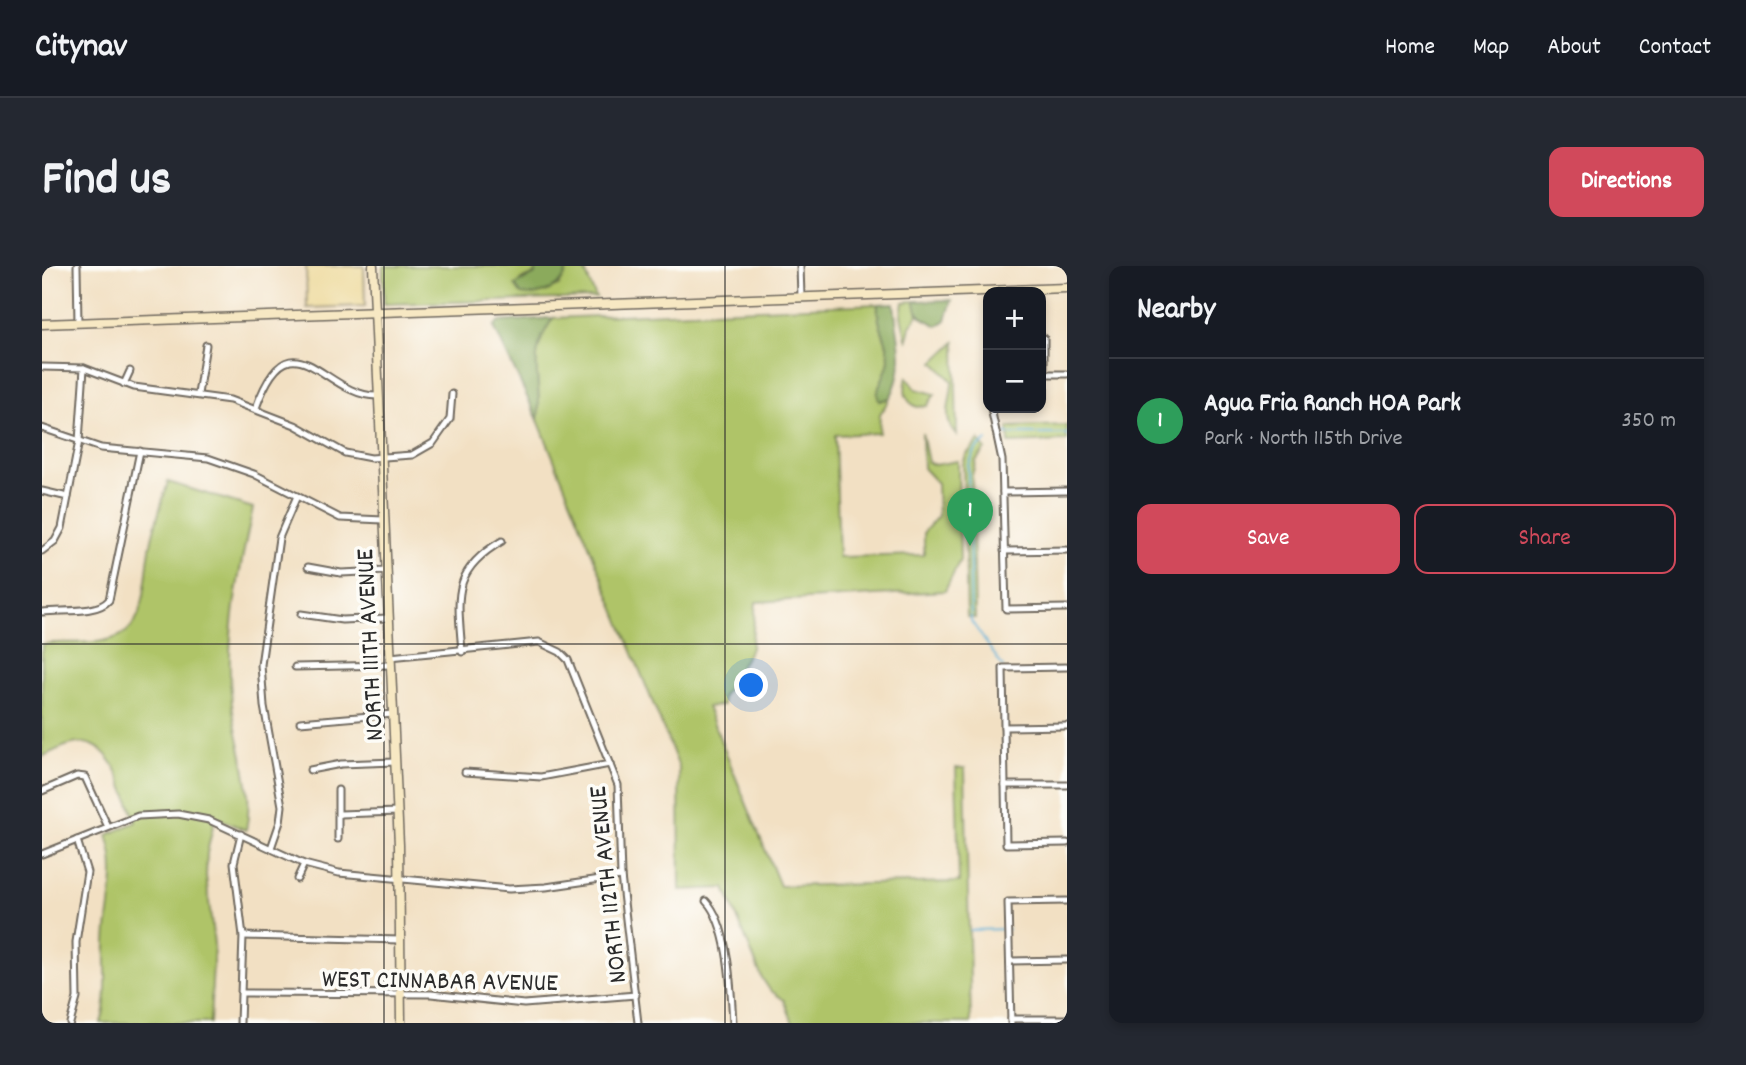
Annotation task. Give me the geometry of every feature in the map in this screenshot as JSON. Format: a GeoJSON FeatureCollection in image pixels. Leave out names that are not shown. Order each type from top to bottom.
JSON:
{"type":"FeatureCollection","features":[{"type":"Feature","properties":{"kind":"main road","name":"NORTH 111TH AVENUE"},"geometry":{"type":"LineString","coordinates":[[373,266],[398,812],[401,1023]]}},
{"type":"Feature","properties":{"kind":"main road"},"geometry":{"type":"LineString","coordinates":[[42,324],[1067,288]]}},
{"type":"Feature","properties":{"kind":"street"},"geometry":{"type":"LineString","coordinates":[[77,266],[78,323]]}},
{"type":"Feature","properties":{"kind":"street"},"geometry":{"type":"LineString","coordinates":[[800,266],[801,296]]}},
{"type":"Feature","properties":{"kind":"street"},"geometry":{"type":"LineString","coordinates":[[198,394],[206,345]]}},
{"type":"Feature","properties":{"kind":"street"},"geometry":{"type":"LineString","coordinates":[[256,408],[268,376],[280,365],[290,362],[308,363],[363,395],[377,396]]}},
{"type":"Feature","properties":{"kind":"street"},"geometry":{"type":"LineString","coordinates":[[42,367],[84,368],[124,384],[198,394],[256,408],[345,453],[380,458],[412,455],[433,443],[450,419],[452,394]]}},
{"type":"Feature","properties":{"kind":"street"},"geometry":{"type":"LineString","coordinates":[[42,551],[52,545],[62,528],[79,441],[84,368]]}},
{"type":"Feature","properties":{"kind":"street"},"geometry":{"type":"LineString","coordinates":[[124,384],[130,371]]}},
{"type":"Feature","properties":{"kind":"street"},"geometry":{"type":"LineString","coordinates":[[1046,374],[1067,374]]}},
{"type":"Feature","properties":{"kind":"street"},"geometry":{"type":"LineString","coordinates":[[992,413],[1002,460],[1006,609],[1067,608]]}},
{"type":"Feature","properties":{"kind":"street"},"geometry":{"type":"LineString","coordinates":[[42,428],[101,448],[208,457],[242,468],[340,518],[383,520]]}},
{"type":"Feature","properties":{"kind":"street"},"geometry":{"type":"LineString","coordinates":[[42,612],[104,606],[112,592],[115,564],[138,473],[140,450]]}},
{"type":"Feature","properties":{"kind":"street"},"geometry":{"type":"LineString","coordinates":[[42,491],[68,497]]}},
{"type":"Feature","properties":{"kind":"street"},"geometry":{"type":"LineString","coordinates":[[1003,492],[1067,491]]}},
{"type":"Feature","properties":{"kind":"street"},"geometry":{"type":"LineString","coordinates":[[271,848],[280,822],[282,806],[262,696],[262,649],[279,538],[297,496]]}},
{"type":"Feature","properties":{"kind":"street"},"geometry":{"type":"LineString","coordinates":[[295,667],[390,661],[462,652],[459,586],[468,566],[481,553],[502,541]]}},
{"type":"Feature","properties":{"kind":"street"},"geometry":{"type":"LineString","coordinates":[[1004,551],[1067,550]]}},
{"type":"Feature","properties":{"kind":"street"},"geometry":{"type":"LineString","coordinates":[[308,567],[341,573],[386,571]]}},
{"type":"Feature","properties":{"kind":"street"},"geometry":{"type":"LineString","coordinates":[[301,614],[342,620],[388,618]]}},
{"type":"Feature","properties":{"kind":"street","name":"NORTH 112TH AVENUE"},"geometry":{"type":"LineString","coordinates":[[462,652],[539,642],[560,652],[568,660],[620,794],[621,876],[638,1023]]}},
{"type":"Feature","properties":{"kind":"street"},"geometry":{"type":"LineString","coordinates":[[1067,667],[1003,668],[1006,844],[1067,843]]}},
{"type":"Feature","properties":{"kind":"street"},"geometry":{"type":"LineString","coordinates":[[300,722],[393,713]]}},
{"type":"Feature","properties":{"kind":"street"},"geometry":{"type":"LineString","coordinates":[[1004,726],[1067,726]]}},
{"type":"Feature","properties":{"kind":"street"},"geometry":{"type":"LineString","coordinates":[[310,770],[341,764],[395,762]]}},
{"type":"Feature","properties":{"kind":"street"},"geometry":{"type":"LineString","coordinates":[[465,772],[541,777],[610,764]]}},
{"type":"Feature","properties":{"kind":"street"},"geometry":{"type":"LineString","coordinates":[[42,791],[78,776],[85,777],[108,827]]}},
{"type":"Feature","properties":{"kind":"street"},"geometry":{"type":"LineString","coordinates":[[1005,785],[1067,785]]}},
{"type":"Feature","properties":{"kind":"street"},"geometry":{"type":"LineString","coordinates":[[338,790],[338,839]]}},
{"type":"Feature","properties":{"kind":"street"},"geometry":{"type":"LineString","coordinates":[[340,814],[398,812]]}},
{"type":"Feature","properties":{"kind":"street"},"geometry":{"type":"LineString","coordinates":[[42,854],[138,817],[178,814],[209,820],[304,864],[339,873],[525,888],[621,876]]}},
{"type":"Feature","properties":{"kind":"street"},"geometry":{"type":"LineString","coordinates":[[240,1023],[243,936],[234,863],[241,834]]}},
{"type":"Feature","properties":{"kind":"street"},"geometry":{"type":"LineString","coordinates":[[70,1023],[77,998],[76,942],[87,872],[77,840]]}},
{"type":"Feature","properties":{"kind":"street"},"geometry":{"type":"LineString","coordinates":[[297,879],[304,864]]}},
{"type":"Feature","properties":{"kind":"street"},"geometry":{"type":"LineString","coordinates":[[706,901],[716,912],[721,929],[733,1023]]}},
{"type":"Feature","properties":{"kind":"street"},"geometry":{"type":"LineString","coordinates":[[1067,901],[1008,902],[1011,1021],[1067,1018]]}},
{"type":"Feature","properties":{"kind":"street"},"geometry":{"type":"LineString","coordinates":[[243,936],[400,940]]}},
{"type":"Feature","properties":{"kind":"street"},"geometry":{"type":"LineString","coordinates":[[1010,961],[1067,960]]}},
{"type":"Feature","properties":{"kind":"street","name":"WEST CINNABAR AVENUE"},"geometry":{"type":"LineString","coordinates":[[242,993],[401,994],[524,1004],[636,995]]}},
{"type":"Feature","properties":{"kind":"green space"},"geometry":{"type":"Polygon","coordinates":[[[383,266],[537,266],[535,274],[521,280],[533,295],[559,286],[567,266],[583,266],[596,298],[384,304],[383,266]]]}},
{"type":"Feature","properties":{"kind":"green space"},"geometry":{"type":"Polygon","coordinates":[[[537,266],[567,266],[562,279],[551,289],[536,294],[521,294],[515,285],[535,274],[537,266]]]}},
{"type":"Feature","properties":{"kind":"green space"},"geometry":{"type":"Polygon","coordinates":[[[952,300],[946,320],[937,326],[919,314],[915,301],[952,300]]]}},
{"type":"Feature","properties":{"kind":"green space"},"geometry":{"type":"Polygon","coordinates":[[[915,301],[918,315],[910,326],[907,342],[901,316],[903,302],[915,301]]]}},
{"type":"Feature","properties":{"kind":"green space"},"geometry":{"type":"Polygon","coordinates":[[[894,303],[900,351],[899,374],[890,398],[879,401],[878,391],[889,358],[879,320],[878,304],[894,303]]]}},
{"type":"Feature","properties":{"kind":"green space"},"geometry":{"type":"Polygon","coordinates":[[[878,304],[889,358],[879,390],[879,401],[890,398],[880,414],[879,433],[835,435],[839,557],[924,555],[924,532],[938,516],[937,483],[923,468],[922,433],[928,462],[935,465],[958,461],[960,560],[945,591],[756,602],[751,648],[722,698],[723,705],[707,707],[780,886],[959,882],[956,768],[965,768],[971,1023],[793,1023],[784,1000],[770,990],[762,978],[725,888],[680,890],[679,767],[538,420],[537,357],[539,345],[553,318],[878,304]]]}},
{"type":"Feature","properties":{"kind":"green space"},"geometry":{"type":"Polygon","coordinates":[[[553,318],[539,345],[537,357],[538,420],[494,327],[498,322],[553,318]]]}},
{"type":"Feature","properties":{"kind":"green space"},"geometry":{"type":"Polygon","coordinates":[[[955,342],[957,435],[948,416],[952,381],[934,362],[955,342]]]}},
{"type":"Feature","properties":{"kind":"green space"},"geometry":{"type":"Polygon","coordinates":[[[907,377],[916,389],[935,394],[927,406],[917,407],[909,401],[905,390],[907,377]]]}},
{"type":"Feature","properties":{"kind":"green space"},"geometry":{"type":"Polygon","coordinates":[[[1067,425],[1067,441],[1009,443],[1008,427],[1067,425]]]}},
{"type":"Feature","properties":{"kind":"green space"},"geometry":{"type":"Polygon","coordinates":[[[979,440],[985,449],[976,461],[972,475],[975,618],[967,617],[963,464],[966,455],[979,440]]]}},
{"type":"Feature","properties":{"kind":"green space"},"geometry":{"type":"Polygon","coordinates":[[[168,482],[253,508],[238,580],[230,654],[232,704],[247,783],[248,814],[246,830],[215,817],[207,853],[206,876],[214,944],[210,1023],[101,1023],[106,993],[106,942],[113,876],[107,835],[136,822],[116,769],[99,748],[87,744],[73,744],[42,757],[42,644],[109,640],[128,630],[135,621],[144,596],[153,536],[168,482]]]}},
{"type":"Feature","properties":{"kind":"sand"},"geometry":{"type":"Polygon","coordinates":[[[306,266],[364,266],[365,306],[307,308],[306,266]]]}},
{"type":"Feature","properties":{"kind":"waterway"},"geometry":{"type":"LineString","coordinates":[[1002,434],[1067,434]]}},
{"type":"Feature","properties":{"kind":"waterway"},"geometry":{"type":"LineString","coordinates":[[987,440],[976,449],[968,466],[971,621],[1003,667]]}},
{"type":"Feature","properties":{"kind":"waterway"},"geometry":{"type":"LineString","coordinates":[[971,930],[1008,929]]}},
{"type":"Feature","properties":{"kind":"place","name":"Agua Fria Ranch HOA Park"},"geometry":{"type":"Point","coordinates":[970,546]}}]}
